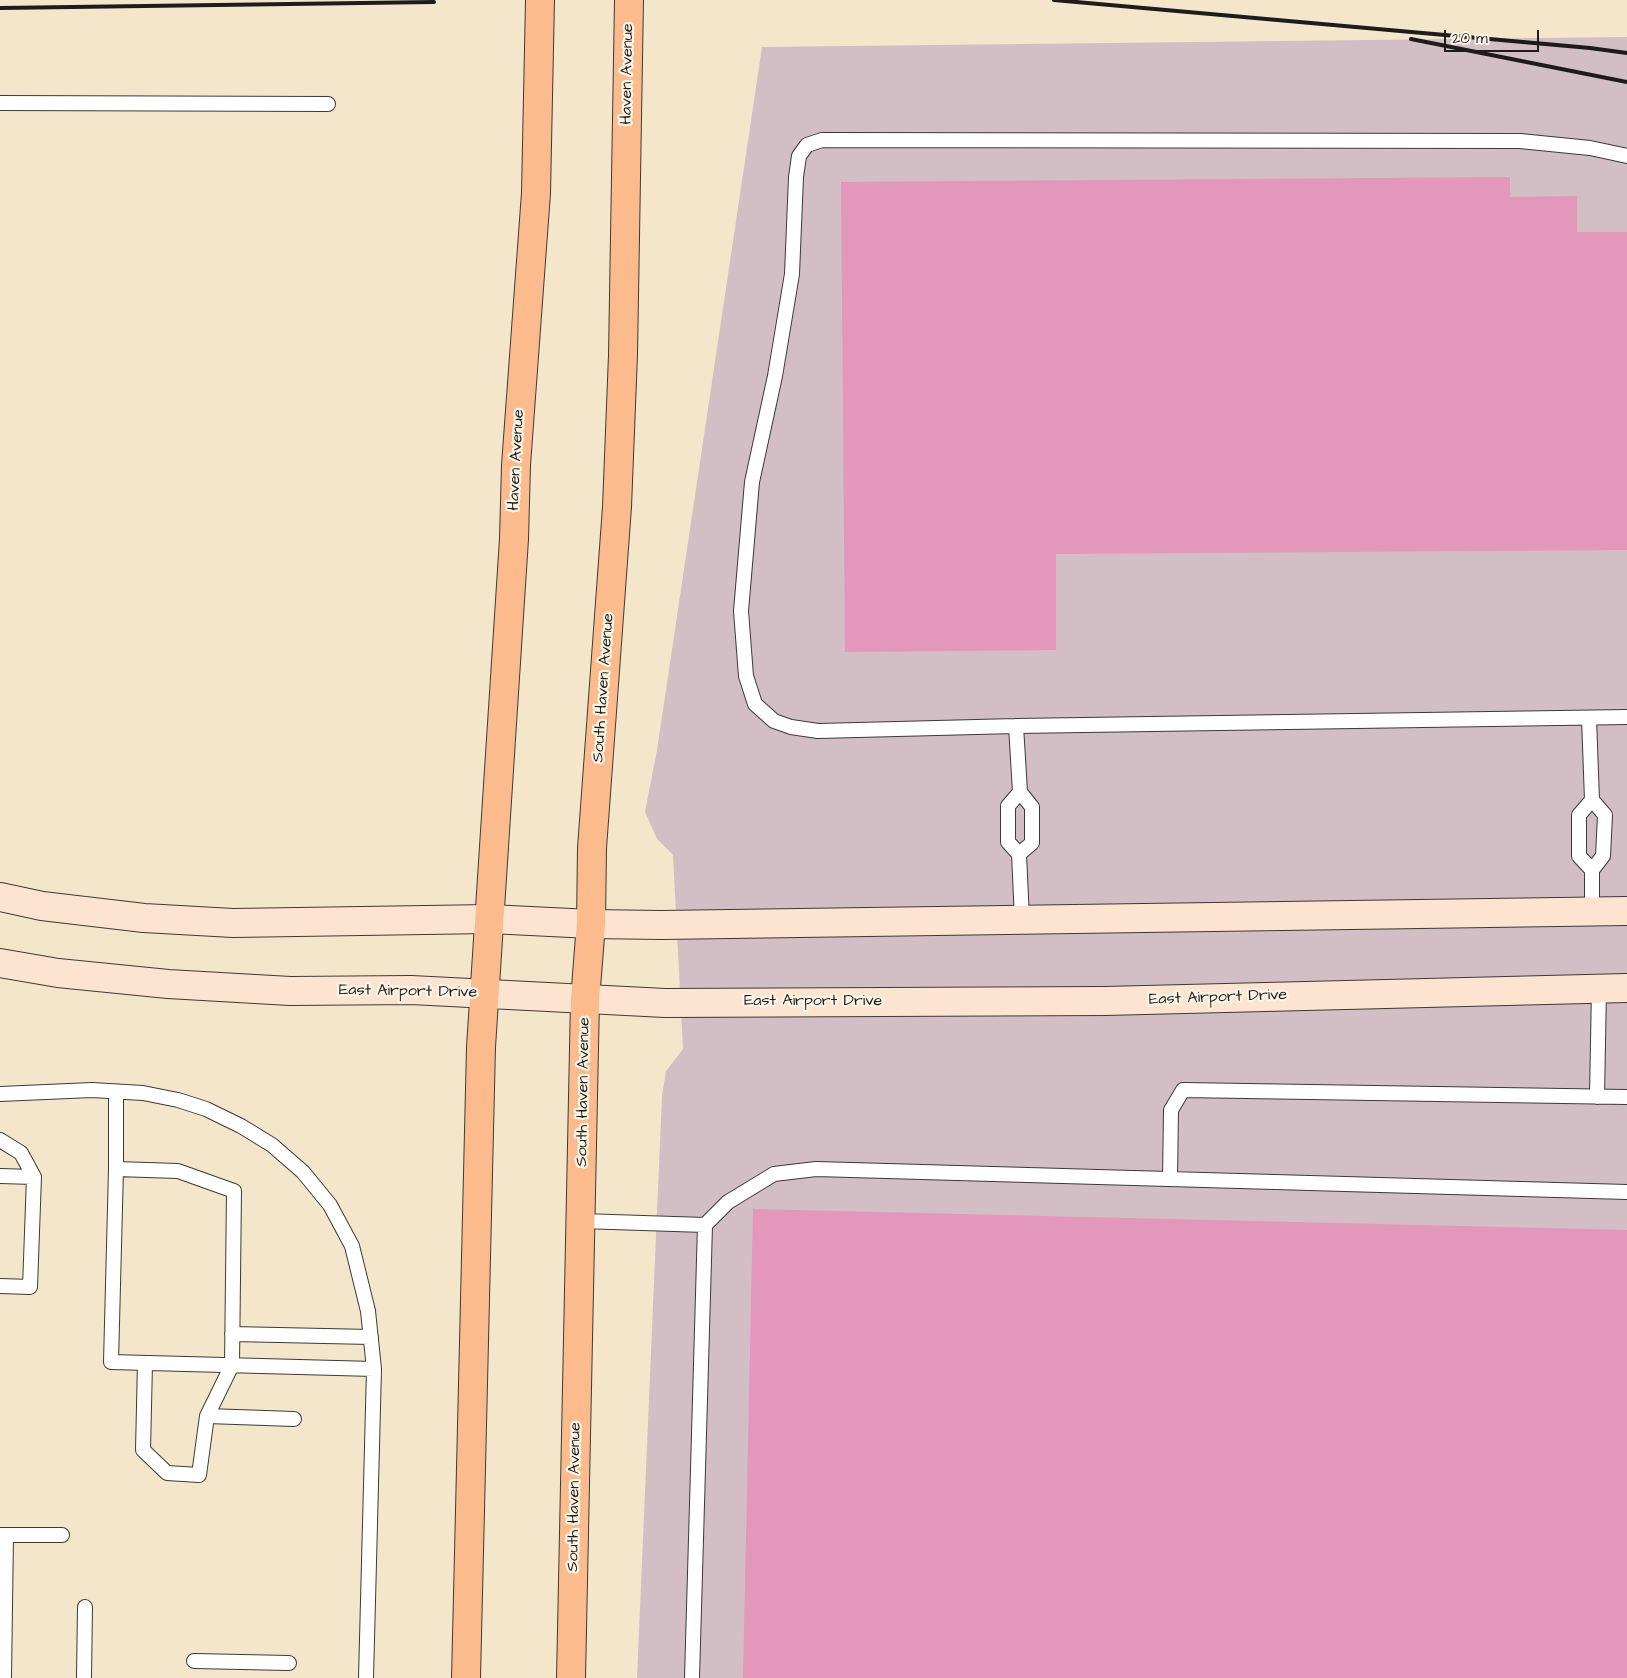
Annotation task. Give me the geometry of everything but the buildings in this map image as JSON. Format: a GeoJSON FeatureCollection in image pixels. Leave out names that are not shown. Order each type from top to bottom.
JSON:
{"type":"FeatureCollection","features":[{"type":"Feature","properties":{"kind":"main road","name":"Haven Avenue"},"geometry":{"type":"LineString","coordinates":[[490,919],[514,539],[516,466],[536,193],[540,0]]}},
{"type":"Feature","properties":{"kind":"main road","name":"Haven Avenue"},"geometry":{"type":"LineString","coordinates":[[617,508],[623,335],[629,0]]}},
{"type":"Feature","properties":{"kind":"main road","name":"South Haven Avenue"},"geometry":{"type":"LineString","coordinates":[[571,1678],[585,1000],[591,924],[592,848],[617,508]]}},
{"type":"Feature","properties":{"kind":"main road"},"geometry":{"type":"LineString","coordinates":[[0,897],[42,906],[135,917],[234,922],[490,919],[662,925],[1627,911]]}},
{"type":"Feature","properties":{"kind":"main road"},"geometry":{"type":"LineString","coordinates":[[466,1678],[481,1047],[490,919]]}},
{"type":"Feature","properties":{"kind":"main road","name":"East Airport Drive"},"geometry":{"type":"LineString","coordinates":[[0,963],[58,973],[168,984],[290,991],[411,990],[664,1003],[1105,1001],[1627,988]]}},
{"type":"Feature","properties":{"kind":"lane"},"geometry":{"type":"LineString","coordinates":[[0,103],[328,104]]}},
{"type":"Feature","properties":{"kind":"lane"},"geometry":{"type":"LineString","coordinates":[[1627,156],[1590,148],[1520,141],[822,140],[807,145],[799,156],[796,177],[792,274],[775,376],[752,482],[740,611],[746,676],[755,704],[774,721],[791,728],[818,731],[1016,726],[1627,717]]}},
{"type":"Feature","properties":{"kind":"lane"},"geometry":{"type":"LineString","coordinates":[[1589,718],[1592,800],[1605,815],[1603,856],[1592,870],[1592,911]]}},
{"type":"Feature","properties":{"kind":"lane"},"geometry":{"type":"LineString","coordinates":[[1016,726],[1020,792],[1032,807],[1032,843],[1020,854]]}},
{"type":"Feature","properties":{"kind":"lane"},"geometry":{"type":"LineString","coordinates":[[1020,792],[1008,806],[1008,842],[1020,854],[1022,919]]}},
{"type":"Feature","properties":{"kind":"lane"},"geometry":{"type":"LineString","coordinates":[[1592,800],[1579,815],[1579,856],[1592,870]]}},
{"type":"Feature","properties":{"kind":"lane"},"geometry":{"type":"LineString","coordinates":[[1598,1097],[1599,988]]}},
{"type":"Feature","properties":{"kind":"lane"},"geometry":{"type":"LineString","coordinates":[[0,1094],[92,1090],[143,1094],[178,1100],[206,1109],[241,1126],[264,1140],[303,1172],[330,1205],[352,1246],[368,1311],[374,1370],[366,1678]]}},
{"type":"Feature","properties":{"kind":"lane"},"geometry":{"type":"LineString","coordinates":[[1170,1179],[1171,1110],[1183,1090],[1627,1097]]}},
{"type":"Feature","properties":{"kind":"lane"},"geometry":{"type":"LineString","coordinates":[[116,1092],[111,1362],[374,1370]]}},
{"type":"Feature","properties":{"kind":"lane"},"geometry":{"type":"LineString","coordinates":[[0,1140],[21,1153],[34,1177],[30,1287],[0,1286]]}},
{"type":"Feature","properties":{"kind":"lane"},"geometry":{"type":"LineString","coordinates":[[116,1169],[178,1171],[234,1191],[232,1365],[207,1416],[199,1475],[167,1473],[143,1450],[145,1363]]}},
{"type":"Feature","properties":{"kind":"lane"},"geometry":{"type":"LineString","coordinates":[[692,1678],[705,1225],[728,1202],[774,1174],[816,1169],[1627,1192]]}},
{"type":"Feature","properties":{"kind":"lane"},"geometry":{"type":"LineString","coordinates":[[0,1176],[34,1177]]}},
{"type":"Feature","properties":{"kind":"lane"},"geometry":{"type":"LineString","coordinates":[[580,1221],[705,1225]]}},
{"type":"Feature","properties":{"kind":"lane"},"geometry":{"type":"LineString","coordinates":[[232,1334],[371,1337]]}},
{"type":"Feature","properties":{"kind":"lane"},"geometry":{"type":"LineString","coordinates":[[207,1416],[294,1419]]}},
{"type":"Feature","properties":{"kind":"lane"},"geometry":{"type":"LineString","coordinates":[[4,1678],[3,1535],[62,1535]]}},
{"type":"Feature","properties":{"kind":"lane"},"geometry":{"type":"LineString","coordinates":[[84,1678],[85,1607]]}},
{"type":"Feature","properties":{"kind":"lane"},"geometry":{"type":"LineString","coordinates":[[194,1661],[289,1663]]}},
{"type":"Feature","properties":{"kind":"shaded area"},"geometry":{"type":"Polygon","coordinates":[[[1627,37],[1627,1678],[637,1678],[662,1096],[666,1071],[683,1049],[673,855],[657,839],[645,812],[657,750],[762,47],[1627,37]]]}},
{"type":"Feature","properties":{"kind":"railway"},"geometry":{"type":"LineString","coordinates":[[1054,0],[1590,48],[1627,53]]}},
{"type":"Feature","properties":{"kind":"railway"},"geometry":{"type":"LineString","coordinates":[[0,8],[434,2]]}},
{"type":"Feature","properties":{"kind":"railway"},"geometry":{"type":"LineString","coordinates":[[1411,39],[1627,82]]}}]}
